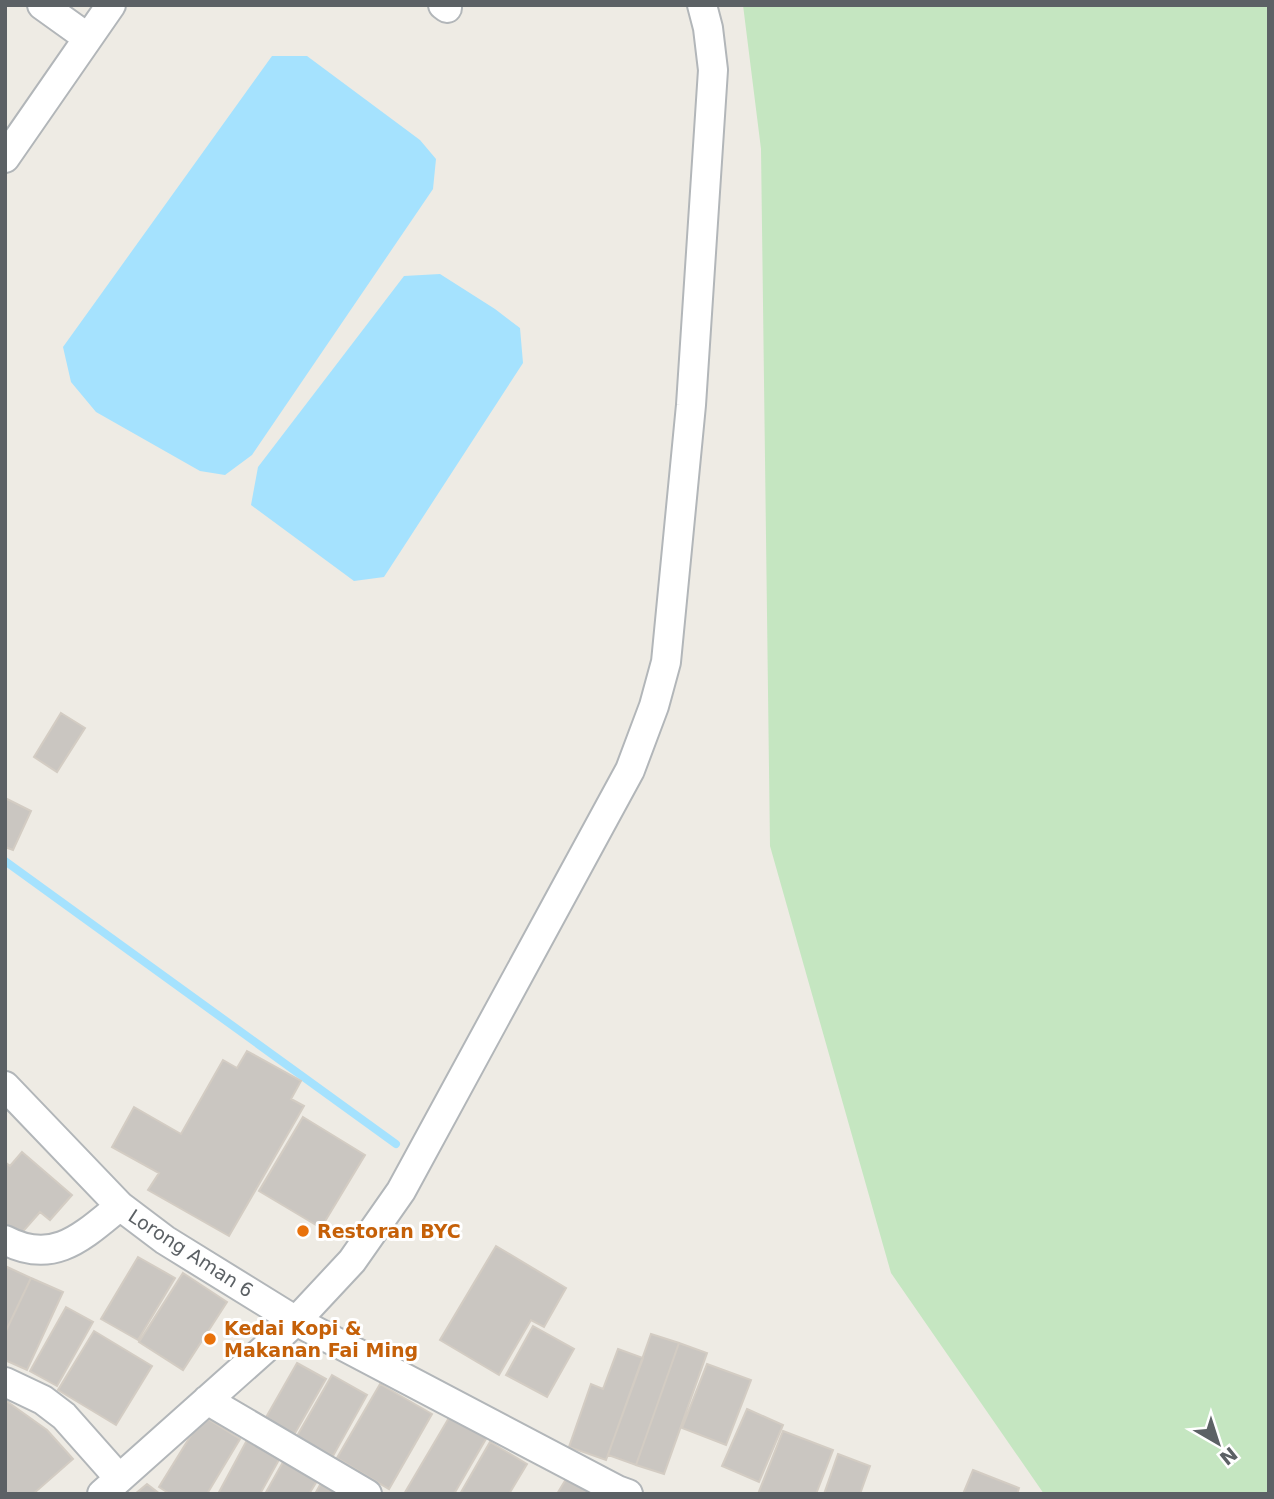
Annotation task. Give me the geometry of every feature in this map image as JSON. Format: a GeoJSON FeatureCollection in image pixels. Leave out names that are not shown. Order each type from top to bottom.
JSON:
{"type":"FeatureCollection","features":[{"type":"Feature","properties":{"kind":"street"},"geometry":{"type":"LineString","coordinates":[[42,5],[88,38]]}},
{"type":"Feature","properties":{"kind":"street"},"geometry":{"type":"LineString","coordinates":[[5,158],[111,5]]}},
{"type":"Feature","properties":{"kind":"street"},"geometry":{"type":"LineString","coordinates":[[5,1382],[43,1400],[64,1416],[110,1486],[296,1321],[352,1261],[401,1191],[629,769],[657,696],[666,662],[690,419],[712,98],[712,52],[702,5]]}},
{"type":"Feature","properties":{"kind":"street","name":"Lorong Aman 6"},"geometry":{"type":"LineString","coordinates":[[5,1086],[120,1206],[165,1240],[296,1321],[628,1494]]}},
{"type":"Feature","properties":{"kind":"street"},"geometry":{"type":"LineString","coordinates":[[5,1240],[21,1248],[42,1251],[60,1248],[92,1229],[120,1206]]}},
{"type":"Feature","properties":{"kind":"street"},"geometry":{"type":"LineString","coordinates":[[207,1400],[367,1494]]}},
{"type":"Feature","properties":{"kind":"green space"},"geometry":{"type":"Polygon","coordinates":[[[743,5],[1269,5],[1269,1494],[1044,1494],[891,1273],[770,846],[761,149],[743,5]]]}},
{"type":"Feature","properties":{"kind":"water"},"geometry":{"type":"Polygon","coordinates":[[[272,56],[307,56],[420,140],[436,159],[433,189],[252,455],[225,475],[200,471],[96,412],[71,382],[63,347],[272,56]]]}},
{"type":"Feature","properties":{"kind":"water"},"geometry":{"type":"Polygon","coordinates":[[[440,274],[520,328],[523,363],[384,577],[354,581],[251,505],[258,467],[404,276],[440,274]]]}},
{"type":"Feature","properties":{"kind":"building"},"geometry":{"type":"Polygon","coordinates":[[[61,713],[85,728],[57,772],[34,757],[61,713]]]}},
{"type":"Feature","properties":{"kind":"building"},"geometry":{"type":"Polygon","coordinates":[[[5,798],[31,811],[13,850],[5,847],[5,798]]]}},
{"type":"Feature","properties":{"kind":"building"},"geometry":{"type":"Polygon","coordinates":[[[247,1051],[301,1081],[291,1099],[304,1106],[229,1236],[148,1190],[159,1173],[112,1147],[134,1107],[181,1134],[223,1060],[237,1068],[247,1051]]]}},
{"type":"Feature","properties":{"kind":"building"},"geometry":{"type":"Polygon","coordinates":[[[303,1117],[365,1155],[321,1228],[259,1191],[303,1117]]]}},
{"type":"Feature","properties":{"kind":"building"},"geometry":{"type":"Polygon","coordinates":[[[22,1152],[72,1195],[50,1220],[40,1212],[19,1236],[5,1225],[5,1162],[10,1166],[22,1152]]]}},
{"type":"Feature","properties":{"kind":"building"},"geometry":{"type":"Polygon","coordinates":[[[496,1246],[566,1288],[544,1327],[531,1320],[499,1375],[440,1340],[496,1246]]]}},
{"type":"Feature","properties":{"kind":"building"},"geometry":{"type":"Polygon","coordinates":[[[138,1257],[175,1278],[138,1340],[101,1319],[138,1257]]]}},
{"type":"Feature","properties":{"kind":"building"},"geometry":{"type":"Polygon","coordinates":[[[5,1266],[31,1278],[5,1333],[5,1266]]]}},
{"type":"Feature","properties":{"kind":"building"},"geometry":{"type":"Polygon","coordinates":[[[183,1273],[227,1302],[183,1370],[139,1342],[183,1273]]]}},
{"type":"Feature","properties":{"kind":"building"},"geometry":{"type":"Polygon","coordinates":[[[31,1278],[63,1292],[27,1370],[5,1360],[5,1333],[31,1278]]]}},
{"type":"Feature","properties":{"kind":"building"},"geometry":{"type":"Polygon","coordinates":[[[66,1307],[93,1322],[57,1386],[30,1371],[66,1307]]]}},
{"type":"Feature","properties":{"kind":"building"},"geometry":{"type":"Polygon","coordinates":[[[533,1326],[574,1349],[547,1397],[506,1375],[533,1326]]]}},
{"type":"Feature","properties":{"kind":"building"},"geometry":{"type":"Polygon","coordinates":[[[94,1331],[152,1366],[116,1425],[58,1390],[94,1331]]]}},
{"type":"Feature","properties":{"kind":"building"},"geometry":{"type":"Polygon","coordinates":[[[651,1334],[679,1343],[636,1465],[608,1455],[651,1334]]]}},
{"type":"Feature","properties":{"kind":"building"},"geometry":{"type":"Polygon","coordinates":[[[679,1343],[707,1353],[664,1474],[636,1465],[679,1343]]]}},
{"type":"Feature","properties":{"kind":"building"},"geometry":{"type":"Polygon","coordinates":[[[618,1349],[643,1358],[606,1460],[569,1447],[591,1384],[603,1389],[618,1349]]]}},
{"type":"Feature","properties":{"kind":"building"},"geometry":{"type":"Polygon","coordinates":[[[297,1363],[326,1379],[294,1435],[265,1419],[297,1363]]]}},
{"type":"Feature","properties":{"kind":"building"},"geometry":{"type":"Polygon","coordinates":[[[707,1364],[751,1380],[726,1445],[682,1428],[707,1364]]]}},
{"type":"Feature","properties":{"kind":"building"},"geometry":{"type":"Polygon","coordinates":[[[332,1375],[367,1395],[333,1456],[297,1436],[332,1375]]]}},
{"type":"Feature","properties":{"kind":"building"},"geometry":{"type":"Polygon","coordinates":[[[380,1384],[432,1414],[389,1489],[337,1458],[380,1384]]]}},
{"type":"Feature","properties":{"kind":"building"},"geometry":{"type":"Polygon","coordinates":[[[5,1400],[47,1430],[73,1459],[33,1494],[5,1494],[5,1400]]]}},
{"type":"Feature","properties":{"kind":"building"},"geometry":{"type":"Polygon","coordinates":[[[747,1409],[783,1425],[759,1482],[722,1466],[747,1409]]]}},
{"type":"Feature","properties":{"kind":"building"},"geometry":{"type":"Polygon","coordinates":[[[203,1416],[240,1439],[207,1494],[170,1494],[159,1487],[203,1416]]]}},
{"type":"Feature","properties":{"kind":"building"},"geometry":{"type":"Polygon","coordinates":[[[450,1416],[487,1437],[454,1494],[404,1494],[450,1416]]]}},
{"type":"Feature","properties":{"kind":"building"},"geometry":{"type":"Polygon","coordinates":[[[783,1431],[833,1450],[816,1494],[758,1494],[783,1431]]]}},
{"type":"Feature","properties":{"kind":"building"},"geometry":{"type":"Polygon","coordinates":[[[247,1440],[280,1458],[260,1494],[218,1494],[247,1440]]]}},
{"type":"Feature","properties":{"kind":"building"},"geometry":{"type":"Polygon","coordinates":[[[490,1442],[527,1464],[509,1494],[460,1494],[490,1442]]]}},
{"type":"Feature","properties":{"kind":"building"},"geometry":{"type":"Polygon","coordinates":[[[838,1454],[870,1466],[860,1494],[824,1494],[838,1454]]]}},
{"type":"Feature","properties":{"kind":"building"},"geometry":{"type":"Polygon","coordinates":[[[283,1462],[317,1481],[309,1494],[265,1494],[283,1462]]]}},
{"type":"Feature","properties":{"kind":"building"},"geometry":{"type":"Polygon","coordinates":[[[973,1470],[1019,1488],[1017,1494],[963,1494],[973,1470]]]}},
{"type":"Feature","properties":{"kind":"building"},"geometry":{"type":"Polygon","coordinates":[[[566,1479],[593,1494],[557,1494],[566,1479]]]}},
{"type":"Feature","properties":{"kind":"building"},"geometry":{"type":"Polygon","coordinates":[[[321,1483],[341,1494],[315,1494],[321,1483]]]}},
{"type":"Feature","properties":{"kind":"building"},"geometry":{"type":"Polygon","coordinates":[[[147,1484],[160,1494],[135,1494],[147,1484]]]}},
{"type":"Feature","properties":{"kind":"waterway"},"geometry":{"type":"LineString","coordinates":[[5,861],[396,1144]]}},
{"type":"Feature","properties":{"kind":"place","name":"Restoran BYC"},"geometry":{"type":"Point","coordinates":[303,1231]}},
{"type":"Feature","properties":{"kind":"place","name":"Kedai Kopi & Makanan Fai Ming"},"geometry":{"type":"Point","coordinates":[210,1339]}}]}
